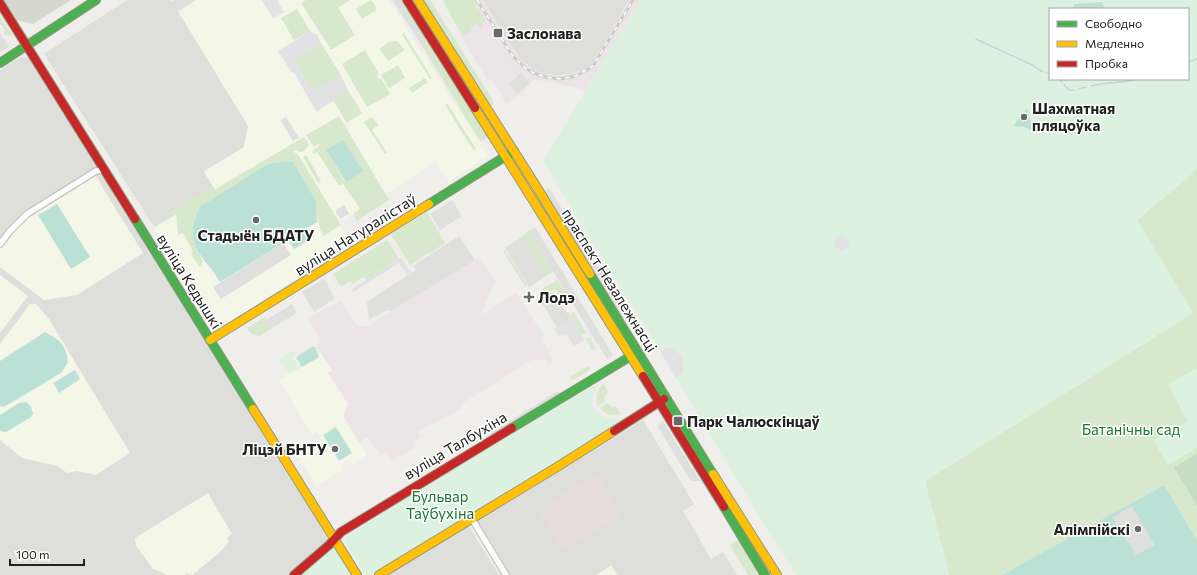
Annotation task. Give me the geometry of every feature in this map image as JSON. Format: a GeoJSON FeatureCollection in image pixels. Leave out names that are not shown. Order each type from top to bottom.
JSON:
{"type":"FeatureCollection","features":[{"type":"Feature","properties":{"kind":"main road"},"geometry":{"type":"LineString","coordinates":[[0,62],[96,0]]}},
{"type":"Feature","properties":{"kind":"main road","name":"праспект Незалежнасці"},"geometry":{"type":"LineString","coordinates":[[407,0],[630,356],[663,400],[777,575]]}},
{"type":"Feature","properties":{"kind":"main road","name":"праспект Незалежнасці"},"geometry":{"type":"LineString","coordinates":[[418,0],[638,351],[663,400],[765,575]]}},
{"type":"Feature","properties":{"kind":"main road","name":"вуліца Кедышкі"},"geometry":{"type":"LineString","coordinates":[[0,3],[357,575]]}},
{"type":"Feature","properties":{"kind":"main road","name":"вуліца Натуралістаў"},"geometry":{"type":"LineString","coordinates":[[210,340],[514,151]]}},
{"type":"Feature","properties":{"kind":"main road","name":"вуліца Талбухіна"},"geometry":{"type":"LineString","coordinates":[[294,575],[341,532],[404,492],[638,351]]}},
{"type":"Feature","properties":{"kind":"main road"},"geometry":{"type":"LineString","coordinates":[[379,575],[663,400]]}},
{"type":"Feature","properties":{"kind":"street"},"geometry":{"type":"LineString","coordinates":[[0,244],[10,231],[27,214],[96,171],[104,169]]}},
{"type":"Feature","properties":{"kind":"street"},"geometry":{"type":"LineString","coordinates":[[472,519],[506,575]]}},
{"type":"Feature","properties":{"kind":"shaded area"},"geometry":{"type":"Polygon","coordinates":[[[4,0],[71,0],[33,24],[17,20],[4,0]]]}},
{"type":"Feature","properties":{"kind":"shaded area"},"geometry":{"type":"Polygon","coordinates":[[[127,0],[171,0],[249,125],[244,147],[204,171],[216,191],[155,228],[44,54],[127,0]]]}},
{"type":"Feature","properties":{"kind":"shaded area"},"geometry":{"type":"Polygon","coordinates":[[[171,0],[389,0],[488,156],[449,181],[436,162],[338,224],[350,243],[218,330],[153,228],[216,191],[204,172],[244,147],[248,126],[171,0]]]}},
{"type":"Feature","properties":{"kind":"shaded area"},"geometry":{"type":"Polygon","coordinates":[[[174,0],[196,0],[177,12],[171,2],[174,0]]]}},
{"type":"Feature","properties":{"kind":"shaded area"},"geometry":{"type":"Polygon","coordinates":[[[262,0],[277,0],[284,12],[273,19],[262,0]]]}},
{"type":"Feature","properties":{"kind":"shaded area"},"geometry":{"type":"Polygon","coordinates":[[[392,0],[399,0],[427,43],[421,44],[392,0]]]}},
{"type":"Feature","properties":{"kind":"shaded area"},"geometry":{"type":"Polygon","coordinates":[[[442,0],[483,0],[508,42],[522,60],[534,70],[544,74],[559,75],[571,74],[592,64],[629,0],[641,0],[586,90],[533,79],[524,91],[506,103],[492,79],[488,81],[461,37],[464,34],[442,0]]]}},
{"type":"Feature","properties":{"kind":"shaded area"},"geometry":{"type":"Polygon","coordinates":[[[483,0],[629,0],[592,64],[571,74],[559,75],[544,74],[534,70],[522,60],[508,42],[483,0]]]}},
{"type":"Feature","properties":{"kind":"shaded area"},"geometry":{"type":"Polygon","coordinates":[[[500,0],[511,0],[520,11],[525,19],[529,31],[532,49],[525,49],[522,31],[517,21],[500,0]]]}},
{"type":"Feature","properties":{"kind":"shaded area"},"geometry":{"type":"Polygon","coordinates":[[[517,0],[526,0],[533,8],[541,30],[534,32],[528,16],[517,0]]]}},
{"type":"Feature","properties":{"kind":"shaded area"},"geometry":{"type":"Polygon","coordinates":[[[501,6],[513,22],[519,36],[515,38],[512,32],[510,33],[500,16],[502,15],[498,9],[501,6]]]}},
{"type":"Feature","properties":{"kind":"shaded area"},"geometry":{"type":"Polygon","coordinates":[[[605,9],[612,13],[599,32],[592,27],[605,9]]]}},
{"type":"Feature","properties":{"kind":"shaded area"},"geometry":{"type":"Polygon","coordinates":[[[310,31],[317,35],[321,43],[294,59],[314,91],[341,75],[348,90],[317,112],[294,73],[292,73],[278,51],[310,31]]]}},
{"type":"Feature","properties":{"kind":"shaded area"},"geometry":{"type":"Polygon","coordinates":[[[0,33],[9,47],[0,52],[0,33]]]}},
{"type":"Feature","properties":{"kind":"shaded area"},"geometry":{"type":"Polygon","coordinates":[[[21,57],[28,58],[324,532],[327,540],[324,545],[290,575],[0,575],[0,70],[21,57]]]}},
{"type":"Feature","properties":{"kind":"shaded area"},"geometry":{"type":"Polygon","coordinates":[[[521,73],[530,83],[517,93],[509,83],[521,73]]]}},
{"type":"Feature","properties":{"kind":"shaded area"},"geometry":{"type":"Polygon","coordinates":[[[193,89],[200,100],[184,111],[176,100],[193,89]]]}},
{"type":"Feature","properties":{"kind":"shaded area"},"geometry":{"type":"Polygon","coordinates":[[[286,117],[299,138],[293,141],[280,120],[286,117]]]}},
{"type":"Feature","properties":{"kind":"shaded area"},"geometry":{"type":"Polygon","coordinates":[[[95,175],[143,253],[77,295],[44,300],[0,267],[0,248],[11,234],[28,217],[95,175]]]}},
{"type":"Feature","properties":{"kind":"shaded area"},"geometry":{"type":"Polygon","coordinates":[[[549,188],[628,316],[622,319],[542,192],[549,188]]]}},
{"type":"Feature","properties":{"kind":"shaded area"},"geometry":{"type":"Polygon","coordinates":[[[452,200],[462,216],[440,230],[430,214],[452,200]]]}},
{"type":"Feature","properties":{"kind":"shaded area"},"geometry":{"type":"Polygon","coordinates":[[[344,205],[349,214],[340,219],[335,211],[344,205]]]}},
{"type":"Feature","properties":{"kind":"shaded area"},"geometry":{"type":"Polygon","coordinates":[[[535,227],[613,355],[607,359],[528,231],[535,227]]]}},
{"type":"Feature","properties":{"kind":"shaded area"},"geometry":{"type":"Polygon","coordinates":[[[459,236],[475,260],[391,311],[387,310],[369,320],[367,302],[416,270],[413,266],[459,236]]]}},
{"type":"Feature","properties":{"kind":"shaded area"},"geometry":{"type":"Polygon","coordinates":[[[839,236],[845,236],[849,240],[849,246],[845,250],[839,250],[835,246],[835,240],[839,236]]]}},
{"type":"Feature","properties":{"kind":"shaded area"},"geometry":{"type":"Polygon","coordinates":[[[522,237],[546,276],[529,287],[505,248],[522,237]]]}},
{"type":"Feature","properties":{"kind":"shaded area"},"geometry":{"type":"Polygon","coordinates":[[[283,243],[291,255],[221,299],[213,287],[283,243]]]}},
{"type":"Feature","properties":{"kind":"shaded area"},"geometry":{"type":"Polygon","coordinates":[[[479,257],[495,281],[481,315],[516,293],[544,336],[542,338],[552,358],[551,364],[549,365],[547,361],[533,359],[461,404],[463,407],[452,414],[418,432],[421,437],[412,442],[415,447],[392,461],[387,452],[380,454],[367,437],[359,443],[343,416],[347,404],[328,373],[331,370],[320,352],[318,354],[315,348],[318,346],[317,344],[322,343],[308,319],[329,306],[330,307],[341,301],[357,326],[368,326],[479,257]]]}},
{"type":"Feature","properties":{"kind":"shaded area"},"geometry":{"type":"Polygon","coordinates":[[[401,258],[411,273],[408,276],[399,263],[353,292],[352,289],[401,258]]]}},
{"type":"Feature","properties":{"kind":"shaded area"},"geometry":{"type":"Polygon","coordinates":[[[0,275],[28,296],[0,333],[0,275]]]}},
{"type":"Feature","properties":{"kind":"shaded area"},"geometry":{"type":"Polygon","coordinates":[[[324,279],[335,298],[314,312],[302,292],[324,279]]]}},
{"type":"Feature","properties":{"kind":"shaded area"},"geometry":{"type":"Polygon","coordinates":[[[553,292],[571,319],[557,327],[540,300],[553,292]]]}},
{"type":"Feature","properties":{"kind":"shaded area"},"geometry":{"type":"Polygon","coordinates":[[[30,304],[36,304],[49,319],[130,453],[96,475],[77,471],[67,473],[57,466],[22,458],[0,440],[0,344],[30,304]]]}},
{"type":"Feature","properties":{"kind":"shaded area"},"geometry":{"type":"Polygon","coordinates":[[[292,304],[297,313],[271,329],[266,320],[292,304]]]}},
{"type":"Feature","properties":{"kind":"shaded area"},"geometry":{"type":"Polygon","coordinates":[[[573,317],[584,340],[574,346],[567,335],[559,336],[554,329],[573,317]]]}},
{"type":"Feature","properties":{"kind":"shaded area"},"geometry":{"type":"Polygon","coordinates":[[[143,320],[156,341],[153,343],[140,323],[143,320]]]}},
{"type":"Feature","properties":{"kind":"shaded area"},"geometry":{"type":"Polygon","coordinates":[[[109,325],[112,330],[98,339],[95,334],[109,325]]]}},
{"type":"Feature","properties":{"kind":"shaded area"},"geometry":{"type":"Polygon","coordinates":[[[666,348],[672,348],[682,356],[684,369],[682,374],[676,378],[660,351],[666,348]]]}},
{"type":"Feature","properties":{"kind":"shaded area"},"geometry":{"type":"Polygon","coordinates":[[[320,352],[332,370],[328,373],[348,404],[343,416],[367,455],[351,465],[348,460],[340,465],[343,470],[316,486],[297,456],[322,440],[317,432],[312,435],[279,380],[319,357],[318,354],[320,352]]]}},
{"type":"Feature","properties":{"kind":"shaded area"},"geometry":{"type":"Polygon","coordinates":[[[610,373],[346,535],[344,533],[494,439],[490,433],[558,391],[562,397],[610,373]]]}},
{"type":"Feature","properties":{"kind":"shaded area"},"geometry":{"type":"Polygon","coordinates":[[[643,420],[694,504],[683,511],[711,559],[723,552],[737,575],[510,575],[477,522],[643,420]]]}},
{"type":"Feature","properties":{"kind":"shaded area"},"geometry":{"type":"Polygon","coordinates":[[[662,420],[700,481],[691,481],[658,427],[662,420]]]}},
{"type":"Feature","properties":{"kind":"shaded area"},"geometry":{"type":"Polygon","coordinates":[[[142,437],[150,447],[141,454],[133,443],[142,437]]]}},
{"type":"Feature","properties":{"kind":"shaded area"},"geometry":{"type":"Polygon","coordinates":[[[597,473],[622,515],[563,551],[538,510],[597,473]]]}},
{"type":"Feature","properties":{"kind":"shaded area"},"geometry":{"type":"Polygon","coordinates":[[[208,493],[232,534],[227,538],[229,542],[219,553],[192,575],[186,573],[185,575],[168,575],[153,569],[136,546],[135,538],[208,493]]]}},
{"type":"Feature","properties":{"kind":"shaded area"},"geometry":{"type":"Polygon","coordinates":[[[1132,506],[1155,545],[1136,555],[1112,518],[1132,506]]]}},
{"type":"Feature","properties":{"kind":"shaded area"},"geometry":{"type":"Polygon","coordinates":[[[466,522],[499,575],[381,575],[466,522]]]}},
{"type":"Feature","properties":{"kind":"shaded area"},"geometry":{"type":"Polygon","coordinates":[[[54,537],[113,553],[113,555],[54,542],[54,537]]]}},
{"type":"Feature","properties":{"kind":"shaded area"},"geometry":{"type":"Polygon","coordinates":[[[611,565],[617,575],[596,575],[609,567],[611,565]]]}},
{"type":"Feature","properties":{"kind":"shaded area"},"geometry":{"type":"Polygon","coordinates":[[[84,566],[104,572],[103,575],[77,575],[79,568],[83,569],[84,566]]]}},
{"type":"Feature","properties":{"kind":"green space"},"geometry":{"type":"Polygon","coordinates":[[[306,0],[350,0],[338,8],[355,35],[331,50],[301,3],[306,0]]]}},
{"type":"Feature","properties":{"kind":"green space"},"geometry":{"type":"Polygon","coordinates":[[[371,0],[375,5],[376,10],[362,19],[356,9],[371,0]]]}},
{"type":"Feature","properties":{"kind":"green space"},"geometry":{"type":"Polygon","coordinates":[[[399,0],[403,0],[427,38],[424,39],[399,0]]]}},
{"type":"Feature","properties":{"kind":"green space"},"geometry":{"type":"Polygon","coordinates":[[[423,0],[430,0],[493,100],[493,105],[489,106],[423,0]]]}},
{"type":"Feature","properties":{"kind":"green space"},"geometry":{"type":"Polygon","coordinates":[[[475,0],[477,3],[475,6],[476,9],[478,8],[485,20],[480,28],[477,24],[470,27],[472,30],[462,36],[443,1],[475,0]]]}},
{"type":"Feature","properties":{"kind":"green space","name":"Парк Чалюскінцаў"},"geometry":{"type":"Polygon","coordinates":[[[641,0],[1197,0],[1197,169],[1137,220],[1193,313],[925,481],[949,575],[797,575],[771,536],[676,378],[682,374],[666,348],[660,351],[543,161],[641,0]]]}},
{"type":"Feature","properties":{"kind":"green space"},"geometry":{"type":"Polygon","coordinates":[[[1103,2],[1104,8],[1074,8],[1074,4],[1103,2]]]}},
{"type":"Feature","properties":{"kind":"green space"},"geometry":{"type":"Polygon","coordinates":[[[297,9],[310,31],[294,40],[281,18],[297,9]]]}},
{"type":"Feature","properties":{"kind":"green space"},"geometry":{"type":"Polygon","coordinates":[[[0,16],[13,36],[4,35],[5,30],[0,24],[0,16]]]}},
{"type":"Feature","properties":{"kind":"green space"},"geometry":{"type":"Polygon","coordinates":[[[404,33],[432,78],[430,79],[402,35],[404,33]]]}},
{"type":"Feature","properties":{"kind":"green space"},"geometry":{"type":"Polygon","coordinates":[[[397,41],[405,50],[388,61],[380,49],[389,42],[397,41]]]}},
{"type":"Feature","properties":{"kind":"green space"},"geometry":{"type":"Polygon","coordinates":[[[321,43],[341,75],[314,92],[294,59],[321,43]]]}},
{"type":"Feature","properties":{"kind":"green space"},"geometry":{"type":"Polygon","coordinates":[[[430,43],[489,137],[480,141],[421,44],[430,43]]]}},
{"type":"Feature","properties":{"kind":"green space"},"geometry":{"type":"Polygon","coordinates":[[[365,50],[379,74],[377,76],[379,79],[381,78],[390,94],[367,107],[342,64],[365,50]]]}},
{"type":"Feature","properties":{"kind":"green space"},"geometry":{"type":"Polygon","coordinates":[[[398,65],[405,78],[389,88],[381,75],[398,65]]]}},
{"type":"Feature","properties":{"kind":"green space"},"geometry":{"type":"Polygon","coordinates":[[[425,78],[428,82],[412,93],[409,88],[425,78]]]}},
{"type":"Feature","properties":{"kind":"green space"},"geometry":{"type":"Polygon","coordinates":[[[348,90],[362,113],[347,123],[333,100],[348,90]]]}},
{"type":"Feature","properties":{"kind":"green space"},"geometry":{"type":"Polygon","coordinates":[[[447,103],[476,149],[473,150],[445,105],[447,103]]]}},
{"type":"Feature","properties":{"kind":"green space","name":"Шахматная пляцоўка"},"geometry":{"type":"Polygon","coordinates":[[[1027,108],[1033,130],[1013,126],[1027,108]]]}},
{"type":"Feature","properties":{"kind":"green space"},"geometry":{"type":"Polygon","coordinates":[[[339,116],[389,200],[357,221],[353,214],[360,209],[343,184],[339,186],[317,152],[313,154],[312,151],[318,147],[320,143],[314,147],[306,135],[339,116]],[[326,150],[345,182],[363,171],[326,150]]]}},
{"type":"Feature","properties":{"kind":"green space"},"geometry":{"type":"Polygon","coordinates":[[[372,117],[378,125],[372,130],[387,152],[385,154],[364,122],[372,117]]]}},
{"type":"Feature","properties":{"kind":"green space"},"geometry":{"type":"Polygon","coordinates":[[[304,137],[309,144],[306,149],[301,152],[297,150],[293,151],[299,156],[341,225],[323,236],[318,223],[316,201],[193,242],[203,261],[200,267],[191,254],[193,251],[183,233],[178,235],[176,213],[168,218],[166,215],[211,187],[212,191],[304,137]]]}},
{"type":"Feature","properties":{"kind":"green space"},"geometry":{"type":"Polygon","coordinates":[[[343,140],[363,171],[346,182],[326,150],[343,140]]]}},
{"type":"Feature","properties":{"kind":"green space"},"geometry":{"type":"Polygon","coordinates":[[[306,155],[321,181],[318,183],[303,157],[306,155]]]}},
{"type":"Feature","properties":{"kind":"green space","name":"Стадыён БДАТУ"},"geometry":{"type":"Polygon","coordinates":[[[292,161],[316,201],[317,222],[220,282],[196,248],[193,240],[195,220],[200,207],[268,164],[292,161]]]}},
{"type":"Feature","properties":{"kind":"green space","name":"Батанічны сад"},"geometry":{"type":"Polygon","coordinates":[[[1197,169],[1197,540],[1164,485],[1002,575],[949,575],[925,481],[1193,313],[1137,220],[1197,169]]]}},
{"type":"Feature","properties":{"kind":"green space"},"geometry":{"type":"Polygon","coordinates":[[[57,204],[90,257],[71,269],[38,215],[57,204]]]}},
{"type":"Feature","properties":{"kind":"green space"},"geometry":{"type":"Polygon","coordinates":[[[427,212],[445,243],[410,265],[391,234],[427,212]]]}},
{"type":"Feature","properties":{"kind":"green space"},"geometry":{"type":"Polygon","coordinates":[[[309,229],[314,237],[294,249],[289,242],[309,229]]]}},
{"type":"Feature","properties":{"kind":"green space"},"geometry":{"type":"Polygon","coordinates":[[[528,231],[553,272],[546,276],[522,237],[528,231]]]}},
{"type":"Feature","properties":{"kind":"green space"},"geometry":{"type":"Polygon","coordinates":[[[387,240],[399,259],[366,280],[363,277],[352,284],[351,281],[341,287],[333,274],[387,240]]]}},
{"type":"Feature","properties":{"kind":"green space"},"geometry":{"type":"Polygon","coordinates":[[[505,250],[527,285],[525,286],[503,251],[505,250]]]}},
{"type":"Feature","properties":{"kind":"green space"},"geometry":{"type":"Polygon","coordinates":[[[557,280],[567,294],[560,298],[555,289],[545,295],[541,290],[557,280]]]}},
{"type":"Feature","properties":{"kind":"green space"},"geometry":{"type":"Polygon","coordinates":[[[569,312],[573,317],[571,319],[567,313],[569,312]]]}},
{"type":"Feature","properties":{"kind":"green space"},"geometry":{"type":"Polygon","coordinates":[[[574,312],[586,333],[581,336],[577,328],[579,327],[571,313],[574,312]]]}},
{"type":"Feature","properties":{"kind":"green space"},"geometry":{"type":"Polygon","coordinates":[[[265,317],[271,329],[259,336],[250,333],[247,328],[265,317]]]}},
{"type":"Feature","properties":{"kind":"green space"},"geometry":{"type":"Polygon","coordinates":[[[45,332],[55,338],[64,347],[68,362],[61,373],[4,407],[0,406],[0,361],[45,332]]]}},
{"type":"Feature","properties":{"kind":"green space"},"geometry":{"type":"Polygon","coordinates":[[[585,338],[590,338],[596,349],[591,349],[585,338]]]}},
{"type":"Feature","properties":{"kind":"green space"},"geometry":{"type":"Polygon","coordinates":[[[314,346],[319,357],[302,367],[296,357],[314,346]]]}},
{"type":"Feature","properties":{"kind":"green space"},"geometry":{"type":"Polygon","coordinates":[[[295,350],[297,354],[292,357],[298,368],[289,373],[279,359],[295,350]]]}},
{"type":"Feature","properties":{"kind":"green space"},"geometry":{"type":"Polygon","coordinates":[[[588,366],[590,370],[573,380],[570,377],[588,366]]]}},
{"type":"Feature","properties":{"kind":"green space"},"geometry":{"type":"Polygon","coordinates":[[[1197,368],[1197,448],[1168,465],[1153,440],[1188,422],[1168,384],[1197,368]]]}},
{"type":"Feature","properties":{"kind":"green space"},"geometry":{"type":"Polygon","coordinates":[[[75,370],[80,379],[59,393],[53,383],[75,370]]]}},
{"type":"Feature","properties":{"kind":"green space","name":"Бульвар Таўбухіна"},"geometry":{"type":"Polygon","coordinates":[[[602,380],[596,388],[593,396],[595,409],[599,414],[606,417],[624,419],[371,575],[365,574],[346,543],[346,537],[415,493],[602,380]]]}},
{"type":"Feature","properties":{"kind":"green space"},"geometry":{"type":"Polygon","coordinates":[[[604,384],[608,392],[605,397],[605,401],[598,406],[597,394],[604,384]]]}},
{"type":"Feature","properties":{"kind":"green space"},"geometry":{"type":"Polygon","coordinates":[[[25,402],[31,408],[33,414],[31,417],[6,432],[0,431],[0,415],[19,403],[25,402]]]}},
{"type":"Feature","properties":{"kind":"green space"},"geometry":{"type":"Polygon","coordinates":[[[607,403],[612,407],[616,406],[621,414],[609,415],[600,408],[607,403]]]}},
{"type":"Feature","properties":{"kind":"green space"},"geometry":{"type":"Polygon","coordinates":[[[336,427],[352,453],[339,461],[323,435],[336,427]]]}},
{"type":"Feature","properties":{"kind":"green space"},"geometry":{"type":"Polygon","coordinates":[[[1197,454],[1197,506],[1174,467],[1197,454]]]}},
{"type":"Feature","properties":{"kind":"green space","name":"Алімпійскі"},"geometry":{"type":"Polygon","coordinates":[[[1164,485],[1197,540],[1197,575],[1002,575],[1164,485]]]}},
{"type":"Feature","properties":{"kind":"green space"},"geometry":{"type":"Polygon","coordinates":[[[738,540],[759,575],[748,575],[730,545],[738,540]]]}},
{"type":"Feature","properties":{"kind":"green space"},"geometry":{"type":"Polygon","coordinates":[[[330,549],[335,550],[352,575],[298,575],[330,549]]]}},
{"type":"Feature","properties":{"kind":"waterway"},"geometry":{"type":"LineString","coordinates":[[976,39],[1032,65],[1043,72]]}},
{"type":"Feature","properties":{"kind":"waterway"},"geometry":{"type":"LineString","coordinates":[[1189,62],[1197,59]]}},
{"type":"Feature","properties":{"kind":"waterway"},"geometry":{"type":"LineString","coordinates":[[1091,86],[1132,80]]}},
{"type":"Feature","properties":{"kind":"waterway"},"geometry":{"type":"LineString","coordinates":[[1064,85],[1069,90],[1074,90]]}},
{"type":"Feature","properties":{"kind":"waterway"},"geometry":{"type":"LineString","coordinates":[[1079,89],[1086,87]]}},
{"type":"Feature","properties":{"kind":"railway"},"geometry":{"type":"LineString","coordinates":[[477,0],[512,55],[525,68],[545,77],[560,79],[576,76],[593,66],[633,0]]}},
{"type":"Feature","properties":{"kind":"traffic: fast"},"geometry":{"type":"LineString","coordinates":[[0,63],[96,0]]}},
{"type":"Feature","properties":{"kind":"traffic: fast"},"geometry":{"type":"LineString","coordinates":[[429,204],[514,151]]}},
{"type":"Feature","properties":{"kind":"traffic: fast"},"geometry":{"type":"LineString","coordinates":[[135,219],[253,409]]}},
{"type":"Feature","properties":{"kind":"traffic: fast"},"geometry":{"type":"LineString","coordinates":[[590,274],[713,474]]}},
{"type":"Feature","properties":{"kind":"traffic: fast"},"geometry":{"type":"LineString","coordinates":[[512,428],[636,353]]}},
{"type":"Feature","properties":{"kind":"traffic: fast"},"geometry":{"type":"LineString","coordinates":[[724,507],[765,575]]}},
{"type":"Feature","properties":{"kind":"traffic: slow"},"geometry":{"type":"LineString","coordinates":[[418,0],[590,274]]}},
{"type":"Feature","properties":{"kind":"traffic: slow"},"geometry":{"type":"LineString","coordinates":[[475,108],[643,376]]}},
{"type":"Feature","properties":{"kind":"traffic: slow"},"geometry":{"type":"LineString","coordinates":[[210,340],[429,204]]}},
{"type":"Feature","properties":{"kind":"traffic: slow"},"geometry":{"type":"LineString","coordinates":[[253,409],[357,575]]}},
{"type":"Feature","properties":{"kind":"traffic: slow"},"geometry":{"type":"LineString","coordinates":[[379,575],[614,431]]}},
{"type":"Feature","properties":{"kind":"traffic: slow"},"geometry":{"type":"LineString","coordinates":[[713,474],[777,575]]}},
{"type":"Feature","properties":{"kind":"traffic: jam"},"geometry":{"type":"LineString","coordinates":[[407,0],[475,108]]}},
{"type":"Feature","properties":{"kind":"traffic: jam"},"geometry":{"type":"LineString","coordinates":[[0,3],[135,219]]}},
{"type":"Feature","properties":{"kind":"traffic: jam"},"geometry":{"type":"LineString","coordinates":[[643,376],[724,507]]}},
{"type":"Feature","properties":{"kind":"traffic: jam"},"geometry":{"type":"LineString","coordinates":[[614,431],[664,399]]}},
{"type":"Feature","properties":{"kind":"traffic: jam"},"geometry":{"type":"LineString","coordinates":[[294,575],[329,545],[341,532],[512,428]]}},
{"type":"Feature","properties":{"kind":"place","name":"Заслонава"},"geometry":{"type":"Point","coordinates":[498,33]}},
{"type":"Feature","properties":{"kind":"place","name":"Шахматная пляцоўка"},"geometry":{"type":"Point","coordinates":[1024,117]}},
{"type":"Feature","properties":{"kind":"place","name":"Стадыён БДАТУ"},"geometry":{"type":"Point","coordinates":[256,220]}},
{"type":"Feature","properties":{"kind":"place","name":"Лодэ"},"geometry":{"type":"Point","coordinates":[529,297]}},
{"type":"Feature","properties":{"kind":"place","name":"Парк Чалюскінцаў"},"geometry":{"type":"Point","coordinates":[678,421]}},
{"type":"Feature","properties":{"kind":"place","name":"Ліцэй БНТУ"},"geometry":{"type":"Point","coordinates":[335,449]}},
{"type":"Feature","properties":{"kind":"place","name":"Алімпійскі"},"geometry":{"type":"Point","coordinates":[1138,529]}}]}
